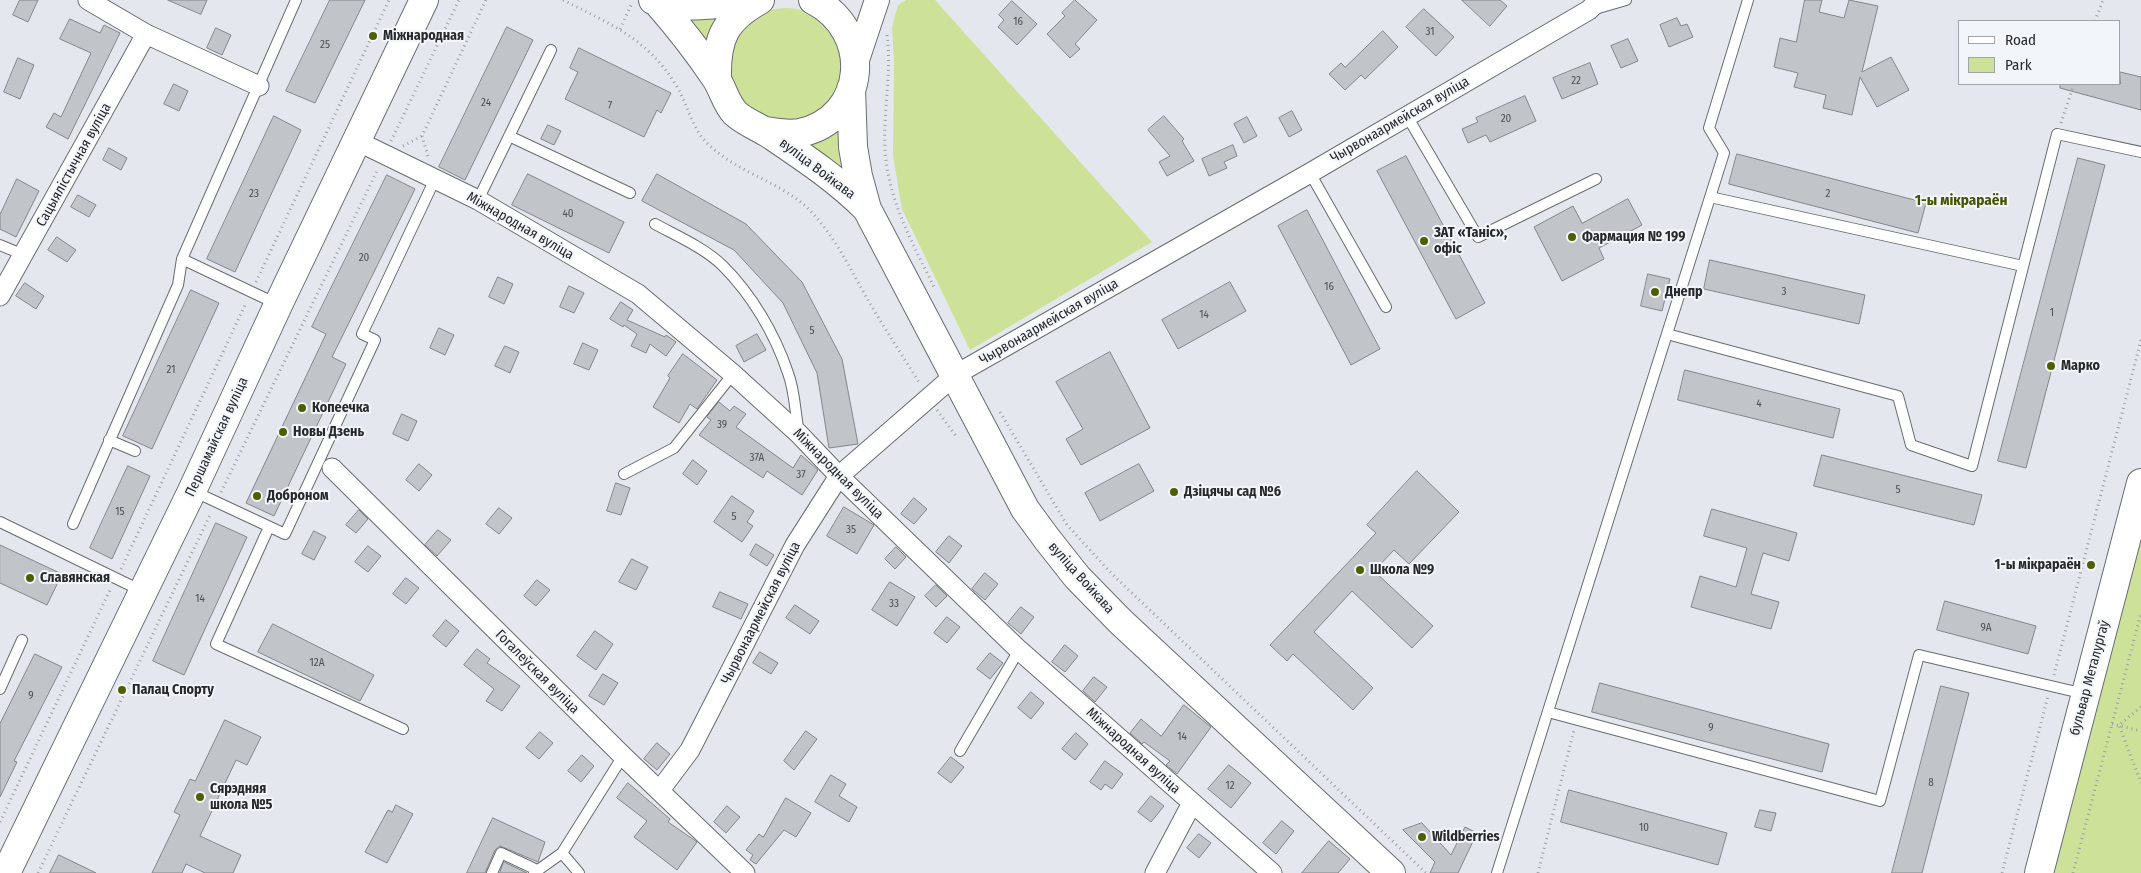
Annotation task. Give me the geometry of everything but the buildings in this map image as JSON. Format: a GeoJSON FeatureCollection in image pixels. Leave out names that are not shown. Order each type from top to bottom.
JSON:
{"type":"FeatureCollection","features":[{"type":"Feature","properties":{"kind":"main road","name":"Першамайская вуліца"},"geometry":{"type":"LineString","coordinates":[[5,866],[143,592],[204,496],[278,305],[424,0]]}},
{"type":"Feature","properties":{"kind":"main road"},"geometry":{"type":"LineString","coordinates":[[648,1],[714,5],[749,0]]}},
{"type":"Feature","properties":{"kind":"main road","name":"вуліца Войкава"},"geometry":{"type":"LineString","coordinates":[[717,79],[717,54],[725,30],[742,10],[760,0]]}},
{"type":"Feature","properties":{"kind":"main road","name":"вуліца Войкава"},"geometry":{"type":"LineString","coordinates":[[813,0],[837,17],[847,30],[853,46],[853,147],[858,176],[867,209],[1025,509],[1077,577],[1121,622],[1391,873]]}},
{"type":"Feature","properties":{"kind":"main road","name":"вуліца Войкава"},"geometry":{"type":"LineString","coordinates":[[648,1],[688,37],[717,79],[724,97],[734,112],[749,124],[766,132],[844,186],[867,209]]}},
{"type":"Feature","properties":{"kind":"main road","name":"вуліца Войкава"},"geometry":{"type":"LineString","coordinates":[[766,132],[800,133],[816,127],[831,117],[843,104],[853,76]]}},
{"type":"Feature","properties":{"kind":"main road","name":"бульвар Металургаў"},"geometry":{"type":"LineString","coordinates":[[2039,873],[2141,483]]}},
{"type":"Feature","properties":{"kind":"street"},"geometry":{"type":"LineString","coordinates":[[88,0],[146,34],[258,86]]}},
{"type":"Feature","properties":{"kind":"street"},"geometry":{"type":"LineString","coordinates":[[853,76],[877,0]]}},
{"type":"Feature","properties":{"kind":"street","name":"Чырвонаармейская вуліца"},"geometry":{"type":"LineString","coordinates":[[660,790],[690,750],[795,545],[839,476],[955,375],[1310,173],[1594,5]]}},
{"type":"Feature","properties":{"kind":"street","name":"Сацыялістычная вуліца"},"geometry":{"type":"LineString","coordinates":[[0,296],[146,34]]}},
{"type":"Feature","properties":{"kind":"street","name":"Міжнародная вуліца"},"geometry":{"type":"LineString","coordinates":[[357,141],[478,200],[638,294],[733,374],[799,434],[839,476],[1019,650],[1272,873]]}},
{"type":"Feature","properties":{"kind":"street","name":"Гогалеўская вуліца"},"geometry":{"type":"LineString","coordinates":[[332,468],[623,756],[745,873]]}},
{"type":"Feature","properties":{"kind":"street"},"geometry":{"type":"LineString","coordinates":[[1155,873],[1192,803]]}},
{"type":"Feature","properties":{"kind":"lane"},"geometry":{"type":"LineString","coordinates":[[72,524],[178,285],[182,259],[296,0]]}},
{"type":"Feature","properties":{"kind":"lane"},"geometry":{"type":"LineString","coordinates":[[1594,5],[1626,0]]}},
{"type":"Feature","properties":{"kind":"lane"},"geometry":{"type":"LineString","coordinates":[[1497,873],[1724,153],[1709,128],[1748,0]]}},
{"type":"Feature","properties":{"kind":"lane"},"geometry":{"type":"LineString","coordinates":[[478,200],[551,50]]}},
{"type":"Feature","properties":{"kind":"lane"},"geometry":{"type":"LineString","coordinates":[[1407,116],[1478,237],[1596,180]]}},
{"type":"Feature","properties":{"kind":"lane"},"geometry":{"type":"LineString","coordinates":[[1667,334],[1898,396],[1911,445],[1972,466],[2057,134],[2141,152]]}},
{"type":"Feature","properties":{"kind":"lane"},"geometry":{"type":"LineString","coordinates":[[510,136],[630,193]]}},
{"type":"Feature","properties":{"kind":"lane"},"geometry":{"type":"LineString","coordinates":[[1310,173],[1386,306]]}},
{"type":"Feature","properties":{"kind":"lane"},"geometry":{"type":"LineString","coordinates":[[204,496],[285,534],[375,340],[362,334],[435,180]]}},
{"type":"Feature","properties":{"kind":"lane"},"geometry":{"type":"LineString","coordinates":[[1710,197],[2023,266]]}},
{"type":"Feature","properties":{"kind":"lane"},"geometry":{"type":"LineString","coordinates":[[655,224],[689,242],[722,265],[752,302],[770,331],[789,374],[799,434]]}},
{"type":"Feature","properties":{"kind":"lane"},"geometry":{"type":"LineString","coordinates":[[0,245],[24,255]]}},
{"type":"Feature","properties":{"kind":"lane"},"geometry":{"type":"LineString","coordinates":[[182,259],[278,305]]}},
{"type":"Feature","properties":{"kind":"lane"},"geometry":{"type":"LineString","coordinates":[[624,474],[674,448],[733,374]]}},
{"type":"Feature","properties":{"kind":"lane"},"geometry":{"type":"LineString","coordinates":[[109,440],[135,451]]}},
{"type":"Feature","properties":{"kind":"lane"},"geometry":{"type":"LineString","coordinates":[[0,522],[143,592]]}},
{"type":"Feature","properties":{"kind":"lane"},"geometry":{"type":"LineString","coordinates":[[269,527],[216,644],[403,729]]}},
{"type":"Feature","properties":{"kind":"lane"},"geometry":{"type":"LineString","coordinates":[[0,688],[22,640]]}},
{"type":"Feature","properties":{"kind":"lane"},"geometry":{"type":"LineString","coordinates":[[960,751],[1019,650]]}},
{"type":"Feature","properties":{"kind":"lane"},"geometry":{"type":"LineString","coordinates":[[1548,712],[1880,800],[1919,655],[2086,694]]}},
{"type":"Feature","properties":{"kind":"lane"},"geometry":{"type":"LineString","coordinates":[[492,873],[501,853],[536,872],[562,853],[623,756]]}},
{"type":"Feature","properties":{"kind":"lane"},"geometry":{"type":"LineString","coordinates":[[562,853],[579,873]]}},
{"type":"Feature","properties":{"kind":"path"},"geometry":{"type":"LineString","coordinates":[[0,822],[389,0]]}},
{"type":"Feature","properties":{"kind":"path"},"geometry":{"type":"LineString","coordinates":[[38,873],[204,496],[385,155],[459,0]]}},
{"type":"Feature","properties":{"kind":"path"},"geometry":{"type":"LineString","coordinates":[[435,180],[422,136],[486,0]]}},
{"type":"Feature","properties":{"kind":"path"},"geometry":{"type":"LineString","coordinates":[[563,0],[620,29],[648,48],[664,65],[678,88],[701,135],[716,151],[776,185],[803,204],[826,230],[929,398],[956,436]]}},
{"type":"Feature","properties":{"kind":"path"},"geometry":{"type":"LineString","coordinates":[[2096,20],[2103,0]]}},
{"type":"Feature","properties":{"kind":"path"},"geometry":{"type":"LineString","coordinates":[[620,29],[648,1]]}},
{"type":"Feature","properties":{"kind":"path"},"geometry":{"type":"LineString","coordinates":[[886,26],[889,56],[885,149],[891,187],[904,225],[936,290]]}},
{"type":"Feature","properties":{"kind":"path"},"geometry":{"type":"LineString","coordinates":[[2057,134],[2074,85]]}},
{"type":"Feature","properties":{"kind":"path"},"geometry":{"type":"LineString","coordinates":[[2002,873],[2141,340]]}},
{"type":"Feature","properties":{"kind":"path"},"geometry":{"type":"LineString","coordinates":[[995,404],[1067,525],[1112,574],[1426,873]]}},
{"type":"Feature","properties":{"kind":"path"},"geometry":{"type":"LineString","coordinates":[[2073,873],[2141,613]]}},
{"type":"Feature","properties":{"kind":"path"},"geometry":{"type":"LineString","coordinates":[[2119,725],[2141,707]]}},
{"type":"Feature","properties":{"kind":"path"},"geometry":{"type":"LineString","coordinates":[[1538,873],[1576,719]]}},
{"type":"Feature","properties":{"kind":"path"},"geometry":{"type":"LineString","coordinates":[[2112,724],[2141,731]]}},
{"type":"Feature","properties":{"kind":"path"},"geometry":{"type":"LineString","coordinates":[[2119,725],[2141,783]]}},
{"type":"Feature","properties":{"kind":"green space"},"geometry":{"type":"Polygon","coordinates":[[[906,0],[935,0],[1152,242],[970,350],[902,209],[893,156],[894,62],[892,27],[898,5],[906,0]]]}},
{"type":"Feature","properties":{"kind":"green space"},"geometry":{"type":"Polygon","coordinates":[[[733,8],[709,57],[689,28],[689,12],[733,8]]]}},
{"type":"Feature","properties":{"kind":"green space"},"geometry":{"type":"Polygon","coordinates":[[[786,8],[808,12],[827,24],[839,43],[843,65],[839,87],[827,106],[808,118],[786,122],[764,118],[745,106],[733,87],[729,65],[733,43],[745,24],[764,12],[786,8]]]}},
{"type":"Feature","properties":{"kind":"green space"},"geometry":{"type":"Polygon","coordinates":[[[838,121],[849,182],[810,152],[806,139],[838,121]]]}},
{"type":"Feature","properties":{"kind":"green space"},"geometry":{"type":"Polygon","coordinates":[[[2141,522],[2141,873],[2049,873],[2141,522]]]}},
{"type":"Feature","properties":{"kind":"place","name":"Міжнародная"},"geometry":{"type":"Point","coordinates":[373,36]}},
{"type":"Feature","properties":{"kind":"place","name":"Фармация № 199"},"geometry":{"type":"Point","coordinates":[1572,237]}},
{"type":"Feature","properties":{"kind":"place","name":"ЗАТ «Таніс», офіс"},"geometry":{"type":"Point","coordinates":[1424,241]}},
{"type":"Feature","properties":{"kind":"place","name":"Днепр"},"geometry":{"type":"Point","coordinates":[1655,292]}},
{"type":"Feature","properties":{"kind":"place","name":"Марко"},"geometry":{"type":"Point","coordinates":[2051,366]}},
{"type":"Feature","properties":{"kind":"place","name":"Копеечка"},"geometry":{"type":"Point","coordinates":[302,408]}},
{"type":"Feature","properties":{"kind":"place","name":"Новы Дзень"},"geometry":{"type":"Point","coordinates":[283,432]}},
{"type":"Feature","properties":{"kind":"place","name":"Дзіцячы сад №6"},"geometry":{"type":"Point","coordinates":[1174,492]}},
{"type":"Feature","properties":{"kind":"place","name":"Доброном"},"geometry":{"type":"Point","coordinates":[257,496]}},
{"type":"Feature","properties":{"kind":"place","name":"1-ы мікрараён"},"geometry":{"type":"Point","coordinates":[2091,565]}},
{"type":"Feature","properties":{"kind":"place","name":"Школа №9"},"geometry":{"type":"Point","coordinates":[1360,570]}},
{"type":"Feature","properties":{"kind":"place","name":"Славянская"},"geometry":{"type":"Point","coordinates":[30,578]}},
{"type":"Feature","properties":{"kind":"place","name":"Палац Спорту"},"geometry":{"type":"Point","coordinates":[122,690]}},
{"type":"Feature","properties":{"kind":"place","name":"Сярэдняя школа №5"},"geometry":{"type":"Point","coordinates":[200,797]}},
{"type":"Feature","properties":{"kind":"place","name":"Wildberries"},"geometry":{"type":"Point","coordinates":[1422,837]}},
{"type":"Feature","properties":{"kind":"district","name":"1-ы мікрараён"},"geometry":{"type":"Point","coordinates":[1961,201]}}]}
